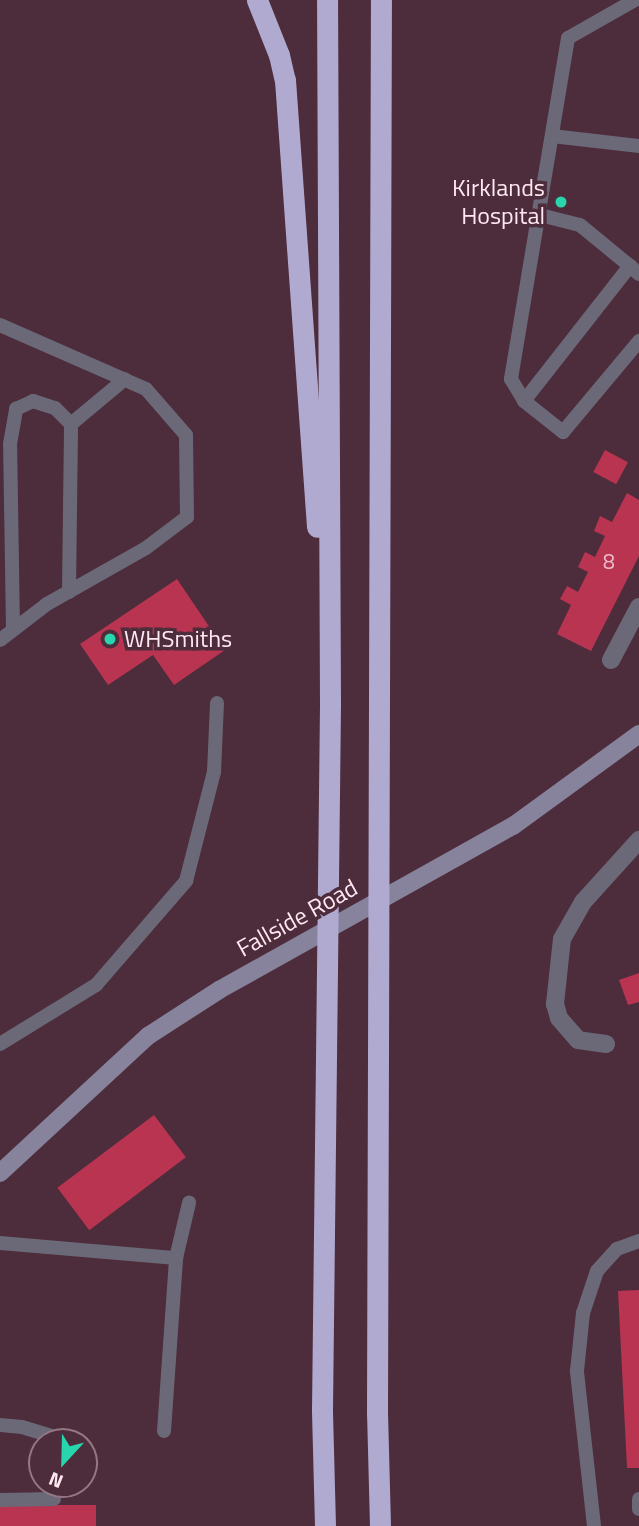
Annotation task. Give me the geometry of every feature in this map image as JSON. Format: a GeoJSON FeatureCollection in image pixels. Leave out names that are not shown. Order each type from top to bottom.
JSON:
{"type":"FeatureCollection","features":[{"type":"Feature","properties":{"kind":"highway"},"geometry":{"type":"LineString","coordinates":[[257,0],[279,55],[285,80],[330,703]]}},
{"type":"Feature","properties":{"kind":"highway"},"geometry":{"type":"LineString","coordinates":[[325,1526],[322,1410],[330,703],[327,0]]}},
{"type":"Feature","properties":{"kind":"highway"},"geometry":{"type":"LineString","coordinates":[[380,1526],[376,1414],[381,0]]}},
{"type":"Feature","properties":{"kind":"street"},"geometry":{"type":"LineString","coordinates":[[611,660],[639,607]]}},
{"type":"Feature","properties":{"kind":"street","name":"Fallside Road"},"geometry":{"type":"LineString","coordinates":[[0,1173],[148,1036],[219,990],[513,826],[639,734]]}},
{"type":"Feature","properties":{"kind":"street"},"geometry":{"type":"LineString","coordinates":[[606,1044],[578,1040],[559,1018],[555,1004],[562,939],[583,902],[639,840]]}},
{"type":"Feature","properties":{"kind":"lane"},"geometry":{"type":"LineString","coordinates":[[635,0],[568,38],[511,379],[524,401],[563,432],[639,341]]}},
{"type":"Feature","properties":{"kind":"lane"},"geometry":{"type":"LineString","coordinates":[[552,136],[639,146]]}},
{"type":"Feature","properties":{"kind":"lane"},"geometry":{"type":"LineString","coordinates":[[524,401],[634,270],[580,225],[540,215]]}},
{"type":"Feature","properties":{"kind":"lane"},"geometry":{"type":"LineString","coordinates":[[0,325],[146,389],[186,435],[187,517],[146,548],[69,592],[0,640]]}},
{"type":"Feature","properties":{"kind":"lane"},"geometry":{"type":"LineString","coordinates":[[71,424],[125,379]]}},
{"type":"Feature","properties":{"kind":"lane"},"geometry":{"type":"LineString","coordinates":[[13,629],[10,444],[16,408],[33,401],[55,408],[71,424],[69,592]]}},
{"type":"Feature","properties":{"kind":"lane"},"geometry":{"type":"LineString","coordinates":[[0,1044],[96,985],[186,881],[214,772],[217,703]]}},
{"type":"Feature","properties":{"kind":"lane"},"geometry":{"type":"LineString","coordinates":[[164,1431],[176,1258],[189,1203]]}},
{"type":"Feature","properties":{"kind":"lane"},"geometry":{"type":"LineString","coordinates":[[594,1526],[576,1371],[583,1313],[597,1271],[617,1249],[639,1241]]}},
{"type":"Feature","properties":{"kind":"lane"},"geometry":{"type":"LineString","coordinates":[[0,1243],[176,1258]]}},
{"type":"Feature","properties":{"kind":"lane"},"geometry":{"type":"LineString","coordinates":[[0,1425],[28,1429]]}},
{"type":"Feature","properties":{"kind":"lane"},"geometry":{"type":"LineString","coordinates":[[0,1500],[54,1499]]}},
{"type":"Feature","properties":{"kind":"lane"},"geometry":{"type":"LineString","coordinates":[[639,1499],[639,1509]]}},
{"type":"Feature","properties":{"kind":"building"},"geometry":{"type":"Polygon","coordinates":[[[605,450],[628,462],[616,484],[593,472],[605,450]]]}},
{"type":"Feature","properties":{"kind":"building"},"geometry":{"type":"Polygon","coordinates":[[[627,493],[639,500],[639,556],[591,651],[557,634],[571,605],[560,599],[567,586],[578,592],[588,572],[578,567],[585,552],[595,557],[605,536],[594,531],[600,516],[612,522],[627,493]]]}},
{"type":"Feature","properties":{"kind":"building"},"geometry":{"type":"Polygon","coordinates":[[[177,579],[225,650],[174,685],[153,655],[108,685],[80,644],[177,579]]]}},
{"type":"Feature","properties":{"kind":"building"},"geometry":{"type":"Polygon","coordinates":[[[639,973],[639,1002],[628,1005],[619,980],[639,973]]]}},
{"type":"Feature","properties":{"kind":"building"},"geometry":{"type":"Polygon","coordinates":[[[154,1115],[186,1157],[89,1230],[57,1188],[154,1115]]]}},
{"type":"Feature","properties":{"kind":"building"},"geometry":{"type":"Polygon","coordinates":[[[639,1290],[639,1468],[627,1468],[618,1291],[639,1290]]]}},
{"type":"Feature","properties":{"kind":"building"},"geometry":{"type":"Polygon","coordinates":[[[0,1505],[96,1505],[96,1526],[0,1526],[0,1505]]]}},
{"type":"Feature","properties":{"kind":"place","name":"Kirklands Hospital"},"geometry":{"type":"Point","coordinates":[561,202]}},
{"type":"Feature","properties":{"kind":"place","name":"WHSmiths"},"geometry":{"type":"Point","coordinates":[110,639]}}]}
